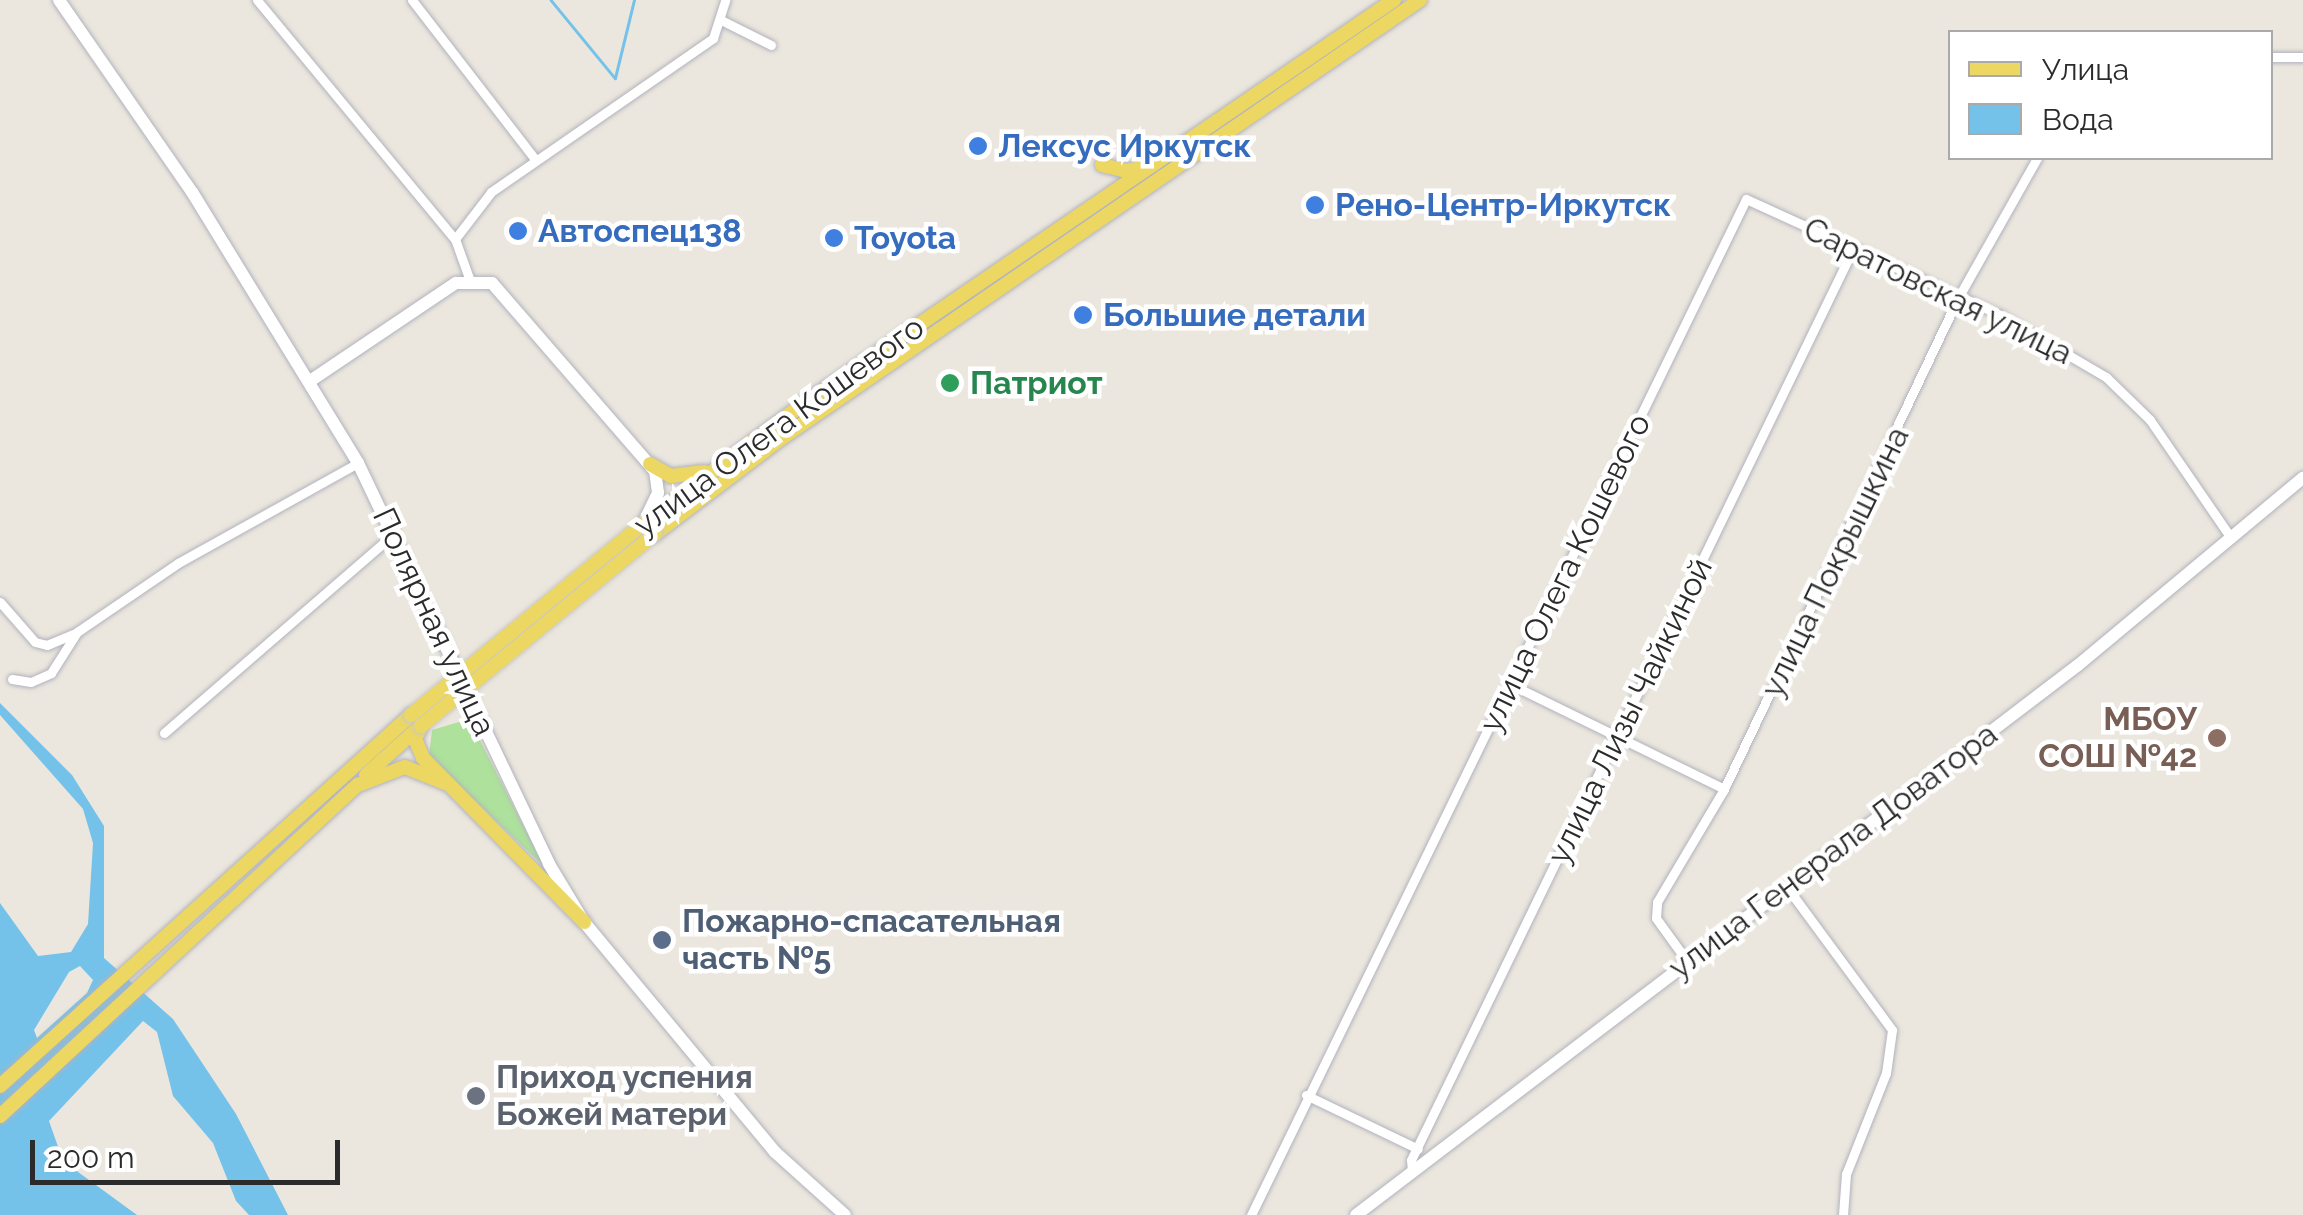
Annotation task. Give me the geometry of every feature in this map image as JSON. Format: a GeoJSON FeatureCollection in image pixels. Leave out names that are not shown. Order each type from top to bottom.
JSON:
{"type":"FeatureCollection","features":[{"type":"Feature","properties":{"kind":"main road","name":"Полярная улица"},"geometry":{"type":"LineString","coordinates":[[58,0],[181,176],[310,380],[358,464],[395,534],[541,848],[584,922],[775,1152],[844,1215]]}},
{"type":"Feature","properties":{"kind":"main road","name":"улица Олега Кошевого"},"geometry":{"type":"LineString","coordinates":[[0,1086],[202,902],[644,522],[714,469],[1394,0]]}},
{"type":"Feature","properties":{"kind":"main road","name":"улица Олега Кошевого"},"geometry":{"type":"LineString","coordinates":[[329,809],[416,720],[790,432],[1420,0]]}},
{"type":"Feature","properties":{"kind":"main road"},"geometry":{"type":"LineString","coordinates":[[1102,164],[1126,172],[1161,159]]}},
{"type":"Feature","properties":{"kind":"main road"},"geometry":{"type":"LineString","coordinates":[[310,380],[469,278],[504,291],[650,464],[671,476],[714,469]]}},
{"type":"Feature","properties":{"kind":"main road"},"geometry":{"type":"LineString","coordinates":[[644,522],[658,493],[650,464]]}},
{"type":"Feature","properties":{"kind":"main road","name":"улица Генерала Доватора"},"geometry":{"type":"LineString","coordinates":[[1356,1215],[2104,645],[2303,478]]}},
{"type":"Feature","properties":{"kind":"main road"},"geometry":{"type":"LineString","coordinates":[[416,720],[417,748],[445,784],[584,922]]}},
{"type":"Feature","properties":{"kind":"main road"},"geometry":{"type":"LineString","coordinates":[[0,1116],[358,785],[398,767],[445,784]]}},
{"type":"Feature","properties":{"kind":"street"},"geometry":{"type":"LineString","coordinates":[[256,0],[455,239],[469,278]]}},
{"type":"Feature","properties":{"kind":"street"},"geometry":{"type":"LineString","coordinates":[[412,0],[534,158]]}},
{"type":"Feature","properties":{"kind":"street"},"geometry":{"type":"LineString","coordinates":[[455,239],[491,192],[534,158],[713,38],[726,0]]}},
{"type":"Feature","properties":{"kind":"street"},"geometry":{"type":"LineString","coordinates":[[721,20],[772,45]]}},
{"type":"Feature","properties":{"kind":"street"},"geometry":{"type":"LineString","coordinates":[[2273,57],[2303,58]]}},
{"type":"Feature","properties":{"kind":"street","name":"улица Покрышкина"},"geometry":{"type":"LineString","coordinates":[[1687,960],[1655,909],[1724,789],[1959,296],[2036,160]]}},
{"type":"Feature","properties":{"kind":"street","name":"Саратовская улица"},"geometry":{"type":"LineString","coordinates":[[1746,200],[1959,296],[2106,377],[2150,420],[2232,538]]}},
{"type":"Feature","properties":{"kind":"street","name":"улица Олега Кошевого"},"geometry":{"type":"LineString","coordinates":[[1252,1215],[1306,1096],[1512,685],[1746,200]]}},
{"type":"Feature","properties":{"kind":"street","name":"улица Лизы Чайкиной"},"geometry":{"type":"LineString","coordinates":[[1412,1173],[1418,1149],[1854,249]]}},
{"type":"Feature","properties":{"kind":"street"},"geometry":{"type":"LineString","coordinates":[[0,602],[35,642],[47,645],[77,632],[178,563],[358,464]]}},
{"type":"Feature","properties":{"kind":"street"},"geometry":{"type":"LineString","coordinates":[[164,733],[395,534]]}},
{"type":"Feature","properties":{"kind":"street"},"geometry":{"type":"LineString","coordinates":[[12,678],[31,682],[51,673],[77,632]]}},
{"type":"Feature","properties":{"kind":"street"},"geometry":{"type":"LineString","coordinates":[[1512,685],[1724,789]]}},
{"type":"Feature","properties":{"kind":"street"},"geometry":{"type":"LineString","coordinates":[[1786,886],[1892,1030],[1886,1073],[1846,1174],[1843,1215]]}},
{"type":"Feature","properties":{"kind":"street"},"geometry":{"type":"LineString","coordinates":[[1306,1096],[1418,1149]]}},
{"type":"Feature","properties":{"kind":"green space"},"geometry":{"type":"Polygon","coordinates":[[[469,719],[542,865],[429,756],[432,730],[469,719]]]}},
{"type":"Feature","properties":{"kind":"water"},"geometry":{"type":"Polygon","coordinates":[[[0,703],[72,775],[104,826],[104,958],[173,1019],[236,1114],[288,1215],[249,1215],[236,1201],[213,1143],[173,1096],[157,1032],[143,1021],[49,1121],[63,1161],[137,1215],[0,1215],[0,903],[38,956],[71,952],[88,924],[93,843],[83,809],[0,715],[0,703]],[[80,966],[69,972],[34,1030],[37,1038],[87,993],[93,980],[80,966]]]}},
{"type":"Feature","properties":{"kind":"waterway"},"geometry":{"type":"LineString","coordinates":[[551,0],[615,78],[634,0]]}},
{"type":"Feature","properties":{"kind":"place","name":"Лексус Иркутск"},"geometry":{"type":"Point","coordinates":[978,146]}},
{"type":"Feature","properties":{"kind":"place","name":"Рено-Центр-Иркутск"},"geometry":{"type":"Point","coordinates":[1315,205]}},
{"type":"Feature","properties":{"kind":"place","name":"Автоспец138"},"geometry":{"type":"Point","coordinates":[518,231]}},
{"type":"Feature","properties":{"kind":"place","name":"Toyota"},"geometry":{"type":"Point","coordinates":[834,238]}},
{"type":"Feature","properties":{"kind":"place","name":"Большие детали"},"geometry":{"type":"Point","coordinates":[1083,315]}},
{"type":"Feature","properties":{"kind":"place","name":"Патриот"},"geometry":{"type":"Point","coordinates":[950,383]}},
{"type":"Feature","properties":{"kind":"place","name":"МБОУ СОШ №42"},"geometry":{"type":"Point","coordinates":[2217,738]}},
{"type":"Feature","properties":{"kind":"place","name":"Пожарно-спасательная часть №5"},"geometry":{"type":"Point","coordinates":[662,940]}},
{"type":"Feature","properties":{"kind":"place","name":"Приход успения Божей матери"},"geometry":{"type":"Point","coordinates":[476,1096]}}]}
